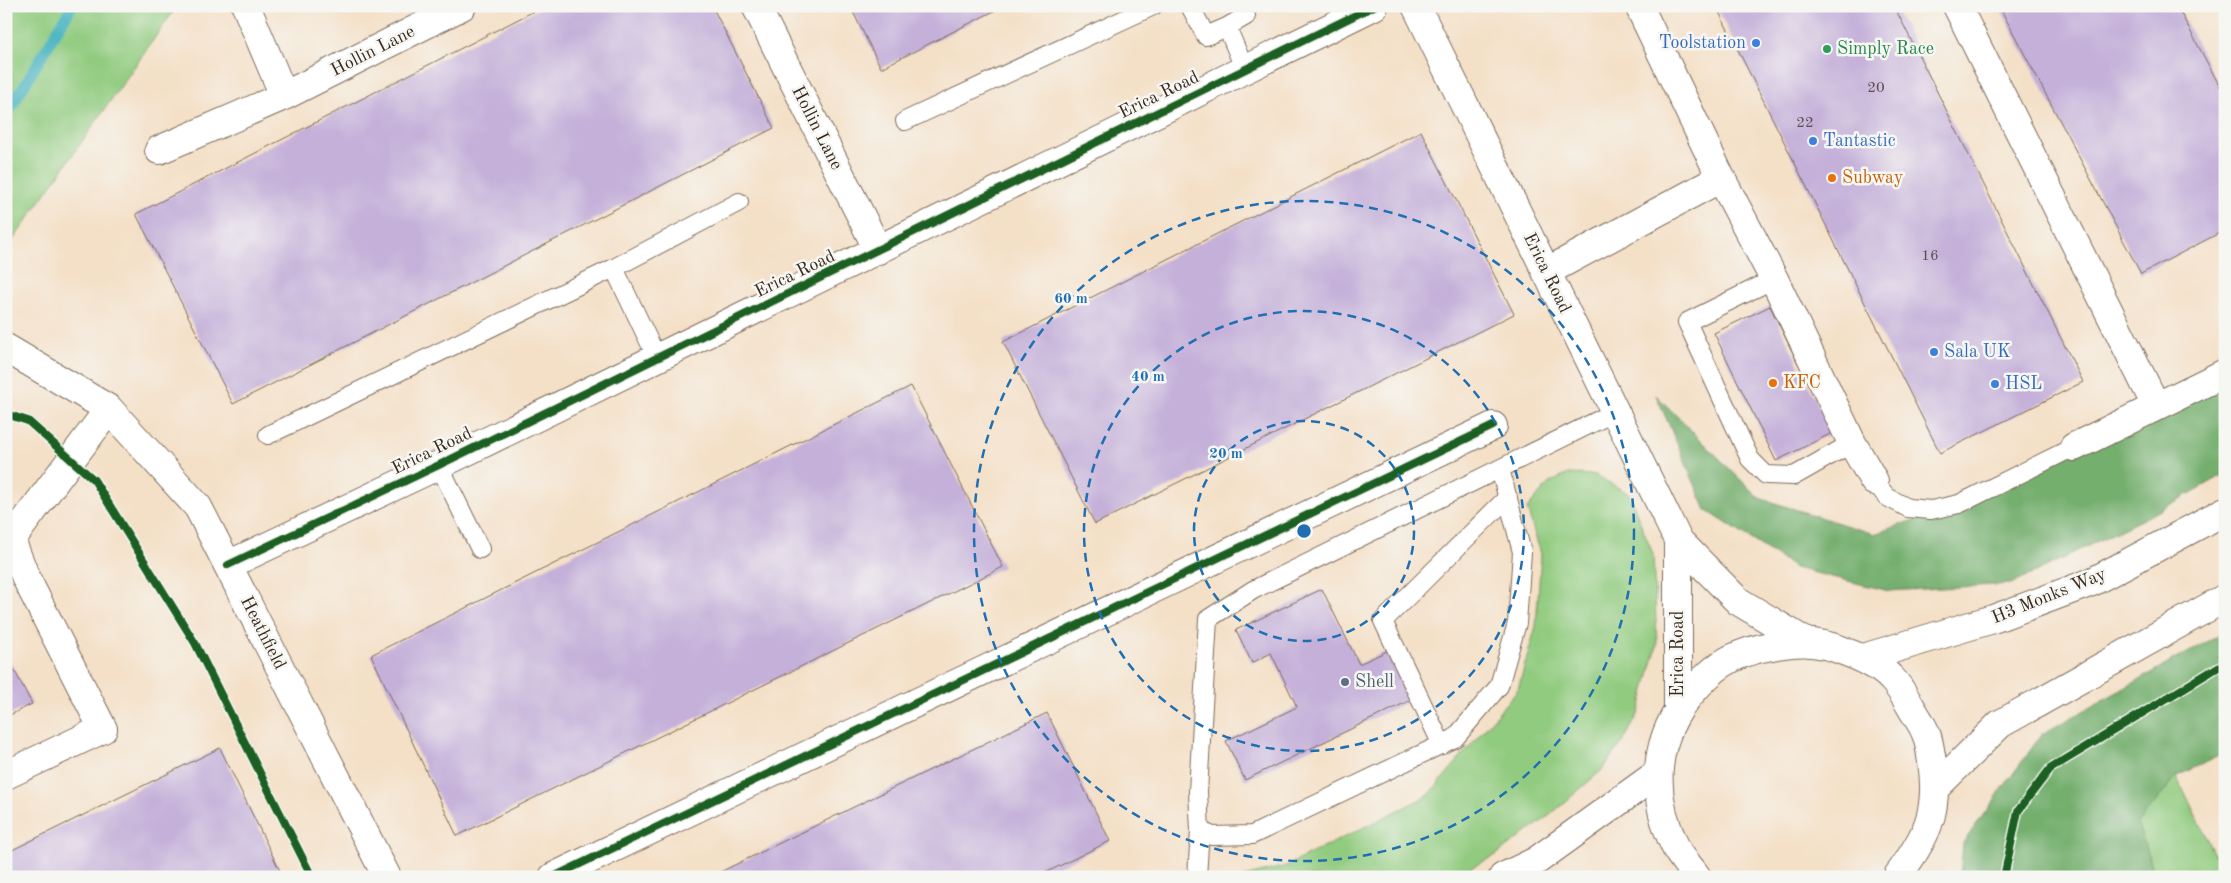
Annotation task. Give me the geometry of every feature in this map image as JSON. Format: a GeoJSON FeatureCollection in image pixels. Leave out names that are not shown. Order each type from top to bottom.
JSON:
{"type":"FeatureCollection","features":[{"type":"Feature","properties":{"kind":"street"},"geometry":{"type":"LineString","coordinates":[[246,6],[284,96]]}},
{"type":"Feature","properties":{"kind":"street","name":"Hollin Lane"},"geometry":{"type":"LineString","coordinates":[[158,150],[284,96],[462,6]]}},
{"type":"Feature","properties":{"kind":"street","name":"Hollin Lane"},"geometry":{"type":"LineString","coordinates":[[756,6],[878,250]]}},
{"type":"Feature","properties":{"kind":"street","name":"Erica Road"},"geometry":{"type":"LineString","coordinates":[[228,565],[439,465],[1374,6]]}},
{"type":"Feature","properties":{"kind":"street","name":"Erica Road"},"geometry":{"type":"LineString","coordinates":[[1416,6],[1678,540],[1738,601],[1806,642]]}},
{"type":"Feature","properties":{"kind":"street"},"geometry":{"type":"LineString","coordinates":[[1639,6],[1721,178],[1774,279],[1852,444],[1874,481]]}},
{"type":"Feature","properties":{"kind":"street"},"geometry":{"type":"LineString","coordinates":[[1957,6],[2156,406]]}},
{"type":"Feature","properties":{"kind":"street"},"geometry":{"type":"LineString","coordinates":[[1546,272],[1721,178]]}},
{"type":"Feature","properties":{"kind":"street","name":"Heathfield"},"geometry":{"type":"LineString","coordinates":[[6,348],[109,409],[198,506],[387,877]]}},
{"type":"Feature","properties":{"kind":"street"},"geometry":{"type":"LineString","coordinates":[[2074,447],[2225,373]]}},
{"type":"Feature","properties":{"kind":"street"},"geometry":{"type":"LineString","coordinates":[[6,775],[103,729],[9,542],[109,409]]}},
{"type":"Feature","properties":{"kind":"street"},"geometry":{"type":"LineString","coordinates":[[553,877],[1493,426]]}},
{"type":"Feature","properties":{"kind":"street","name":"H3 Monks Way"},"geometry":{"type":"LineString","coordinates":[[1863,658],[1993,619],[2092,582],[2225,511]]}},
{"type":"Feature","properties":{"kind":"street","name":"Erica Road"},"geometry":{"type":"LineString","coordinates":[[1678,540],[1678,707]]}},
{"type":"Feature","properties":{"kind":"street"},"geometry":{"type":"LineString","coordinates":[[1936,787],[2000,724],[2225,598]]}},
{"type":"Feature","properties":{"kind":"street"},"geometry":{"type":"LineString","coordinates":[[1697,877],[1675,847],[1660,802],[1658,773],[1664,740],[1678,707],[1710,671],[1740,653],[1789,642],[1806,642],[1831,646],[1863,658],[1892,678],[1928,734],[1936,787],[1932,812],[1920,845],[1916,877]]}},
{"type":"Feature","properties":{"kind":"street"},"geometry":{"type":"LineString","coordinates":[[1503,877],[1536,861],[1658,773]]}},
{"type":"Feature","properties":{"kind":"street"},"geometry":{"type":"LineString","coordinates":[[1897,877],[1920,845]]}},
{"type":"Feature","properties":{"kind":"lane"},"geometry":{"type":"LineString","coordinates":[[905,121],[1153,6]]}},
{"type":"Feature","properties":{"kind":"lane"},"geometry":{"type":"LineString","coordinates":[[1190,6],[1206,36],[1246,16],[1242,6]]}},
{"type":"Feature","properties":{"kind":"lane"},"geometry":{"type":"LineString","coordinates":[[1227,27],[1245,70]]}},
{"type":"Feature","properties":{"kind":"lane"},"geometry":{"type":"LineString","coordinates":[[268,435],[614,268],[739,202]]}},
{"type":"Feature","properties":{"kind":"lane"},"geometry":{"type":"LineString","coordinates":[[614,268],[657,358]]}},
{"type":"Feature","properties":{"kind":"lane"},"geometry":{"type":"LineString","coordinates":[[1774,279],[1687,322],[1750,459],[1766,475],[1794,476],[1852,444]]}},
{"type":"Feature","properties":{"kind":"lane"},"geometry":{"type":"LineString","coordinates":[[1197,877],[1200,830],[1198,792],[1208,619],[1253,590],[1615,412]]}},
{"type":"Feature","properties":{"kind":"lane"},"geometry":{"type":"LineString","coordinates":[[1874,481],[1887,497],[1908,508],[1931,510],[1959,504],[2074,447]]}},
{"type":"Feature","properties":{"kind":"lane"},"geometry":{"type":"LineString","coordinates":[[439,465],[480,549]]}},
{"type":"Feature","properties":{"kind":"lane"},"geometry":{"type":"LineString","coordinates":[[1200,830],[1212,836],[1252,835],[1442,745],[1455,738],[1499,686],[1517,623],[1522,552],[1500,469]]}},
{"type":"Feature","properties":{"kind":"lane"},"geometry":{"type":"LineString","coordinates":[[1442,745],[1383,621],[1508,497]]}},
{"type":"Feature","properties":{"kind":"green space"},"geometry":{"type":"Polygon","coordinates":[[[6,6],[177,6],[6,250],[6,6]]]}},
{"type":"Feature","properties":{"kind":"green space"},"geometry":{"type":"Polygon","coordinates":[[[2225,373],[2225,474],[2155,513],[2011,584],[1889,591],[1795,568],[1706,510],[1656,395],[1759,498],[1874,534],[1959,504],[2225,373]]]}},
{"type":"Feature","properties":{"kind":"green space"},"geometry":{"type":"Polygon","coordinates":[[[1568,474],[1596,475],[1629,494],[1653,554],[1657,645],[1639,713],[1623,742],[1603,769],[1549,816],[1496,855],[1452,877],[1244,877],[1286,866],[1429,795],[1518,689],[1536,626],[1541,554],[1527,509],[1549,483],[1568,474]]]}},
{"type":"Feature","properties":{"kind":"green space"},"geometry":{"type":"Polygon","coordinates":[[[2225,632],[2225,753],[2177,776],[2137,824],[2156,877],[1960,877],[1963,843],[2042,734],[2225,632]]]}},
{"type":"Feature","properties":{"kind":"green space"},"geometry":{"type":"Polygon","coordinates":[[[2177,776],[2225,877],[2156,877],[2137,824],[2177,776]]]}},
{"type":"Feature","properties":{"kind":"building"},"geometry":{"type":"Polygon","coordinates":[[[544,6],[712,6],[774,128],[233,404],[136,214],[544,6]]]}},
{"type":"Feature","properties":{"kind":"building"},"geometry":{"type":"Polygon","coordinates":[[[850,6],[1004,6],[881,68],[850,6]]]}},
{"type":"Feature","properties":{"kind":"building"},"geometry":{"type":"Polygon","coordinates":[[[1716,6],[1894,6],[2083,382],[1940,453],[1716,6]]]}},
{"type":"Feature","properties":{"kind":"building"},"geometry":{"type":"Polygon","coordinates":[[[1999,6],[2177,6],[2225,96],[2225,230],[2141,274],[1999,6]]]}},
{"type":"Feature","properties":{"kind":"building"},"geometry":{"type":"Polygon","coordinates":[[[1421,131],[1514,314],[1095,524],[1003,342],[1421,131]]]}},
{"type":"Feature","properties":{"kind":"building","name":"KFC"},"geometry":{"type":"Polygon","coordinates":[[[1770,306],[1832,433],[1776,461],[1714,333],[1770,306]]]}},
{"type":"Feature","properties":{"kind":"building"},"geometry":{"type":"Polygon","coordinates":[[[911,386],[1003,567],[457,836],[371,655],[911,386]]]}},
{"type":"Feature","properties":{"kind":"building","name":"Shell"},"geometry":{"type":"Polygon","coordinates":[[[1322,589],[1359,664],[1389,650],[1413,699],[1245,780],[1226,741],[1297,707],[1271,653],[1252,663],[1236,630],[1322,589]]]}},
{"type":"Feature","properties":{"kind":"building"},"geometry":{"type":"Polygon","coordinates":[[[6,654],[32,704],[6,717],[6,654]]]}},
{"type":"Feature","properties":{"kind":"building"},"geometry":{"type":"Polygon","coordinates":[[[1047,713],[1110,841],[1037,877],[710,877],[1047,713]]]}},
{"type":"Feature","properties":{"kind":"building"},"geometry":{"type":"Polygon","coordinates":[[[220,748],[283,877],[6,877],[6,853],[220,748]]]}},
{"type":"Feature","properties":{"kind":"waterway"},"geometry":{"type":"LineString","coordinates":[[6,111],[10,109],[72,6]]}},
{"type":"Feature","properties":{"kind":"cycle path"},"geometry":{"type":"LineString","coordinates":[[228,565],[439,465],[1374,6]]}},
{"type":"Feature","properties":{"kind":"cycle path"},"geometry":{"type":"LineString","coordinates":[[6,414],[28,421],[94,480],[195,643],[312,877]]}},
{"type":"Feature","properties":{"kind":"cycle path"},"geometry":{"type":"LineString","coordinates":[[553,877],[1493,426]]}},
{"type":"Feature","properties":{"kind":"cycle path"},"geometry":{"type":"LineString","coordinates":[[2004,877],[2018,811],[2050,769],[2225,663]]}},
{"type":"Feature","properties":{"kind":"place","name":"Toolstation"},"geometry":{"type":"Point","coordinates":[1756,43]}},
{"type":"Feature","properties":{"kind":"place","name":"Simply Race"},"geometry":{"type":"Point","coordinates":[1827,49]}},
{"type":"Feature","properties":{"kind":"place","name":"Tantastic"},"geometry":{"type":"Point","coordinates":[1813,141]}},
{"type":"Feature","properties":{"kind":"place","name":"Subway"},"geometry":{"type":"Point","coordinates":[1832,178]}},
{"type":"Feature","properties":{"kind":"place","name":"Sala UK"},"geometry":{"type":"Point","coordinates":[1934,352]}},
{"type":"Feature","properties":{"kind":"place","name":"KFC"},"geometry":{"type":"Point","coordinates":[1773,383]}},
{"type":"Feature","properties":{"kind":"place","name":"HSL"},"geometry":{"type":"Point","coordinates":[1995,384]}},
{"type":"Feature","properties":{"kind":"place","name":"Shell"},"geometry":{"type":"Point","coordinates":[1345,682]}}]}
